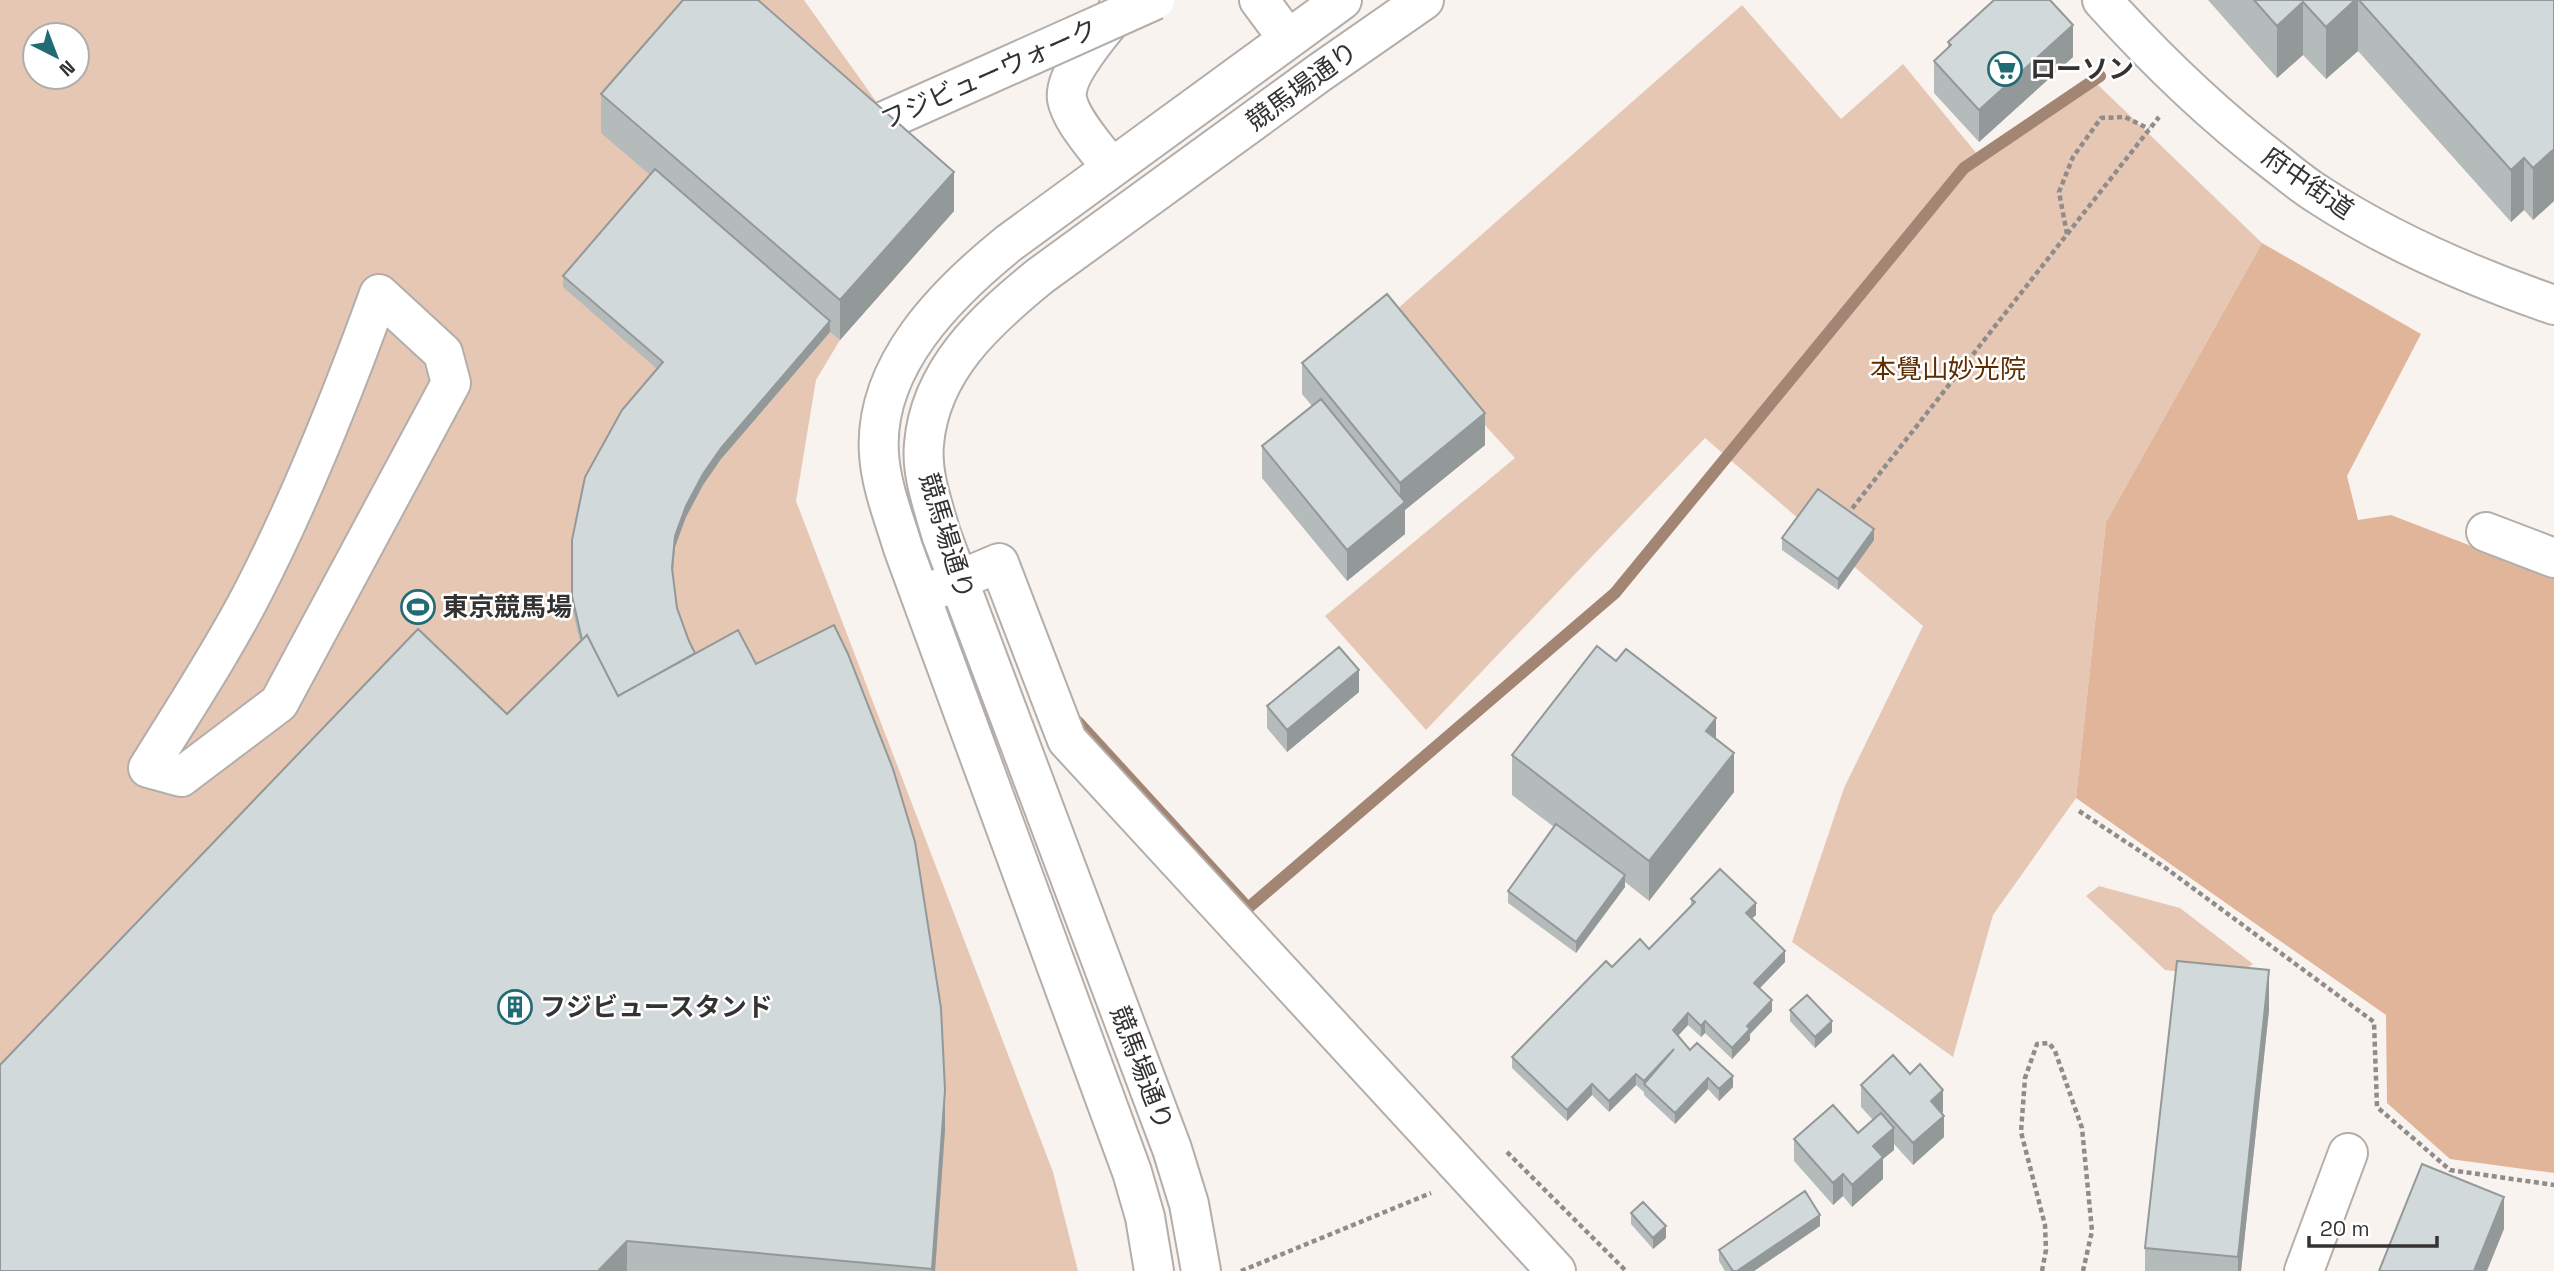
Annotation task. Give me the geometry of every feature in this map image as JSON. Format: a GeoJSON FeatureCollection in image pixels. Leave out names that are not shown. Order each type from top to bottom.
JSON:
{"type":"FeatureCollection","features":[{"type":"Feature","properties":{"kind":"street"},"geometry":{"type":"LineString","coordinates":[[1111,168],[1074,116],[1067,97],[1074,70],[1119,10],[1114,0]]}},
{"type":"Feature","properties":{"kind":"street","name":"フジビューウォーク"},"geometry":{"type":"LineString","coordinates":[[862,131],[1155,0]]}},
{"type":"Feature","properties":{"kind":"street"},"geometry":{"type":"LineString","coordinates":[[1259,0],[1288,39]]}},
{"type":"Feature","properties":{"kind":"street","name":"競馬場通り"},"geometry":{"type":"LineString","coordinates":[[1154,1271],[1145,1217],[1132,1172],[920,596],[888,499],[879,454],[881,414],[892,377],[927,321],[975,270],[1342,0]]}},
{"type":"Feature","properties":{"kind":"street","name":"競馬場通り"},"geometry":{"type":"LineString","coordinates":[[1201,1271],[1189,1204],[1172,1149],[941,534],[927,487],[923,444],[934,394],[961,350],[1003,306],[1040,276],[1319,73],[1424,0]]}},
{"type":"Feature","properties":{"kind":"street","name":"府中街道"},"geometry":{"type":"LineString","coordinates":[[2102,0],[2147,50],[2219,118],[2318,194],[2368,224],[2427,253],[2498,286],[2554,305]]}},
{"type":"Feature","properties":{"kind":"street"},"geometry":{"type":"LineString","coordinates":[[379,294],[443,354],[451,383],[279,703],[181,777],[148,768],[216,659],[257,583],[324,437],[379,294]]}},
{"type":"Feature","properties":{"kind":"street"},"geometry":{"type":"LineString","coordinates":[[2486,532],[2554,558]]}},
{"type":"Feature","properties":{"kind":"street"},"geometry":{"type":"LineString","coordinates":[[920,596],[999,564],[1067,740],[1556,1271]]}},
{"type":"Feature","properties":{"kind":"street"},"geometry":{"type":"LineString","coordinates":[[2304,1271],[2348,1153]]}},
{"type":"Feature","properties":{"kind":"path"},"geometry":{"type":"LineString","coordinates":[[2067,235],[2059,192],[2073,157],[2101,118],[2125,117],[2149,130]]}},
{"type":"Feature","properties":{"kind":"path"},"geometry":{"type":"LineString","coordinates":[[1844,518],[2160,117]]}},
{"type":"Feature","properties":{"kind":"path"},"geometry":{"type":"LineString","coordinates":[[2079,811],[2167,869],[2374,1022],[2377,1108],[2451,1170],[2554,1185]]}},
{"type":"Feature","properties":{"kind":"path"},"geometry":{"type":"LineString","coordinates":[[2042,1271],[2046,1250],[2045,1225],[2021,1132],[2025,1078],[2037,1044],[2049,1043],[2055,1051],[2082,1128],[2092,1231],[2083,1271]]}},
{"type":"Feature","properties":{"kind":"path"},"geometry":{"type":"LineString","coordinates":[[1240,1271],[1469,1177]]}},
{"type":"Feature","properties":{"kind":"green space","name":"東京競馬場"},"geometry":{"type":"Polygon","coordinates":[[[0,0],[804,0],[954,211],[840,340],[816,380],[796,501],[1053,1172],[1078,1271],[0,1271],[0,0]]]}},
{"type":"Feature","properties":{"kind":"green space","name":"本覺山妙光院"},"geometry":{"type":"Polygon","coordinates":[[[1742,5],[1841,119],[1903,64],[1982,160],[2095,82],[2262,243],[2106,522],[2076,798],[1993,915],[1953,1057],[1792,942],[1844,788],[1923,626],[1705,438],[1426,730],[1325,616],[1515,458],[1387,318],[1742,5]]]}},
{"type":"Feature","properties":{"kind":"green space"},"geometry":{"type":"Polygon","coordinates":[[[2099,886],[2180,908],[2253,964],[2232,978],[2165,970],[2086,896],[2099,886]]]}},
{"type":"Feature","properties":{"kind":"shaded area"},"geometry":{"type":"Polygon","coordinates":[[[2262,243],[2421,334],[2347,476],[2358,520],[2391,515],[2554,578],[2554,1173],[2450,1159],[2387,1103],[2386,1015],[2076,798],[2106,522],[2262,243]]]}},
{"type":"Feature","properties":{"kind":"building"},"geometry":{"type":"Polygon","coordinates":[[[683,0],[758,0],[954,172],[840,300],[601,94],[683,0]]]}},
{"type":"Feature","properties":{"kind":"building"},"geometry":{"type":"Polygon","coordinates":[[[1994,0],[2050,0],[2073,25],[1979,110],[1934,61],[1951,45],[1948,42],[1994,0]]]}},
{"type":"Feature","properties":{"kind":"building"},"geometry":{"type":"Polygon","coordinates":[[[2254,0],[2355,0],[2326,27],[2303,2],[2277,26],[2254,0]]]}},
{"type":"Feature","properties":{"kind":"building"},"geometry":{"type":"Polygon","coordinates":[[[2359,0],[2554,0],[2554,149],[2533,168],[2524,158],[2511,170],[2359,0]]]}},
{"type":"Feature","properties":{"kind":"building"},"geometry":{"type":"Polygon","coordinates":[[[655,169],[830,321],[721,448],[686,506],[675,536],[672,568],[677,608],[695,653],[618,696],[587,635],[582,640],[572,596],[572,540],[585,477],[622,410],[663,362],[563,276],[655,169]]]}},
{"type":"Feature","properties":{"kind":"building"},"geometry":{"type":"Polygon","coordinates":[[[1387,294],[1485,413],[1400,483],[1302,363],[1387,294]]]}},
{"type":"Feature","properties":{"kind":"building"},"geometry":{"type":"Polygon","coordinates":[[[1321,399],[1405,502],[1347,550],[1262,446],[1321,399]]]}},
{"type":"Feature","properties":{"kind":"building"},"geometry":{"type":"Polygon","coordinates":[[[1818,489],[1874,529],[1838,579],[1782,538],[1818,489]]]}},
{"type":"Feature","properties":{"kind":"building","name":"フジビュースタンド"},"geometry":{"type":"Polygon","coordinates":[[[834,625],[893,769],[915,842],[941,1008],[945,1090],[932,1269],[627,1241],[598,1271],[0,1271],[0,1065],[418,629],[507,714],[587,635],[618,696],[738,630],[756,664],[834,625]]]}},
{"type":"Feature","properties":{"kind":"building"},"geometry":{"type":"Polygon","coordinates":[[[1597,646],[1616,661],[1626,649],[1716,718],[1706,731],[1734,753],[1649,861],[1512,755],[1597,646]]]}},
{"type":"Feature","properties":{"kind":"building"},"geometry":{"type":"Polygon","coordinates":[[[1339,647],[1359,670],[1287,730],[1267,706],[1339,647]]]}},
{"type":"Feature","properties":{"kind":"building"},"geometry":{"type":"Polygon","coordinates":[[[1556,824],[1625,875],[1576,942],[1508,891],[1556,824]]]}},
{"type":"Feature","properties":{"kind":"building"},"geometry":{"type":"Polygon","coordinates":[[[1720,869],[1756,903],[1746,913],[1785,951],[1754,983],[1772,1000],[1747,1026],[1750,1029],[1732,1048],[1705,1021],[1701,1026],[1688,1013],[1673,1030],[1690,1050],[1697,1043],[1733,1076],[1719,1089],[1708,1078],[1675,1113],[1644,1084],[1674,1049],[1644,1081],[1636,1074],[1609,1101],[1592,1084],[1567,1110],[1512,1057],[1606,961],[1612,967],[1640,939],[1649,949],[1695,902],[1691,899],[1720,869]]]}},
{"type":"Feature","properties":{"kind":"building"},"geometry":{"type":"Polygon","coordinates":[[[2177,961],[2269,970],[2238,1257],[2145,1248],[2177,961]]]}},
{"type":"Feature","properties":{"kind":"building"},"geometry":{"type":"Polygon","coordinates":[[[1807,995],[1832,1021],[1815,1037],[1790,1010],[1807,995]]]}},
{"type":"Feature","properties":{"kind":"building"},"geometry":{"type":"Polygon","coordinates":[[[1893,1055],[1910,1074],[1920,1064],[1943,1090],[1931,1101],[1944,1116],[1913,1143],[1861,1085],[1893,1055]]]}},
{"type":"Feature","properties":{"kind":"building"},"geometry":{"type":"Polygon","coordinates":[[[1833,1105],[1858,1133],[1881,1113],[1894,1128],[1873,1146],[1883,1157],[1852,1185],[1843,1174],[1833,1183],[1794,1139],[1833,1105]]]}},
{"type":"Feature","properties":{"kind":"building"},"geometry":{"type":"Polygon","coordinates":[[[2422,1164],[2504,1197],[2474,1271],[2379,1271],[2422,1164]]]}},
{"type":"Feature","properties":{"kind":"building"},"geometry":{"type":"Polygon","coordinates":[[[1805,1191],[1820,1215],[1737,1271],[1733,1271],[1719,1250],[1805,1191]]]}},
{"type":"Feature","properties":{"kind":"building"},"geometry":{"type":"Polygon","coordinates":[[[1643,1202],[1666,1226],[1653,1238],[1631,1213],[1643,1202]]]}},
{"type":"Feature","properties":{"kind":"waterway"},"geometry":{"type":"LineString","coordinates":[[1078,722],[1248,908],[1615,593],[1964,168],[2100,76]]}},
{"type":"Feature","properties":{"kind":"place","name":"ローソン"},"geometry":{"type":"Point","coordinates":[2005,69]}},
{"type":"Feature","properties":{"kind":"place","name":"東京競馬場"},"geometry":{"type":"Point","coordinates":[418,607]}},
{"type":"Feature","properties":{"kind":"place","name":"フジビュースタンド"},"geometry":{"type":"Point","coordinates":[515,1007]}}]}
